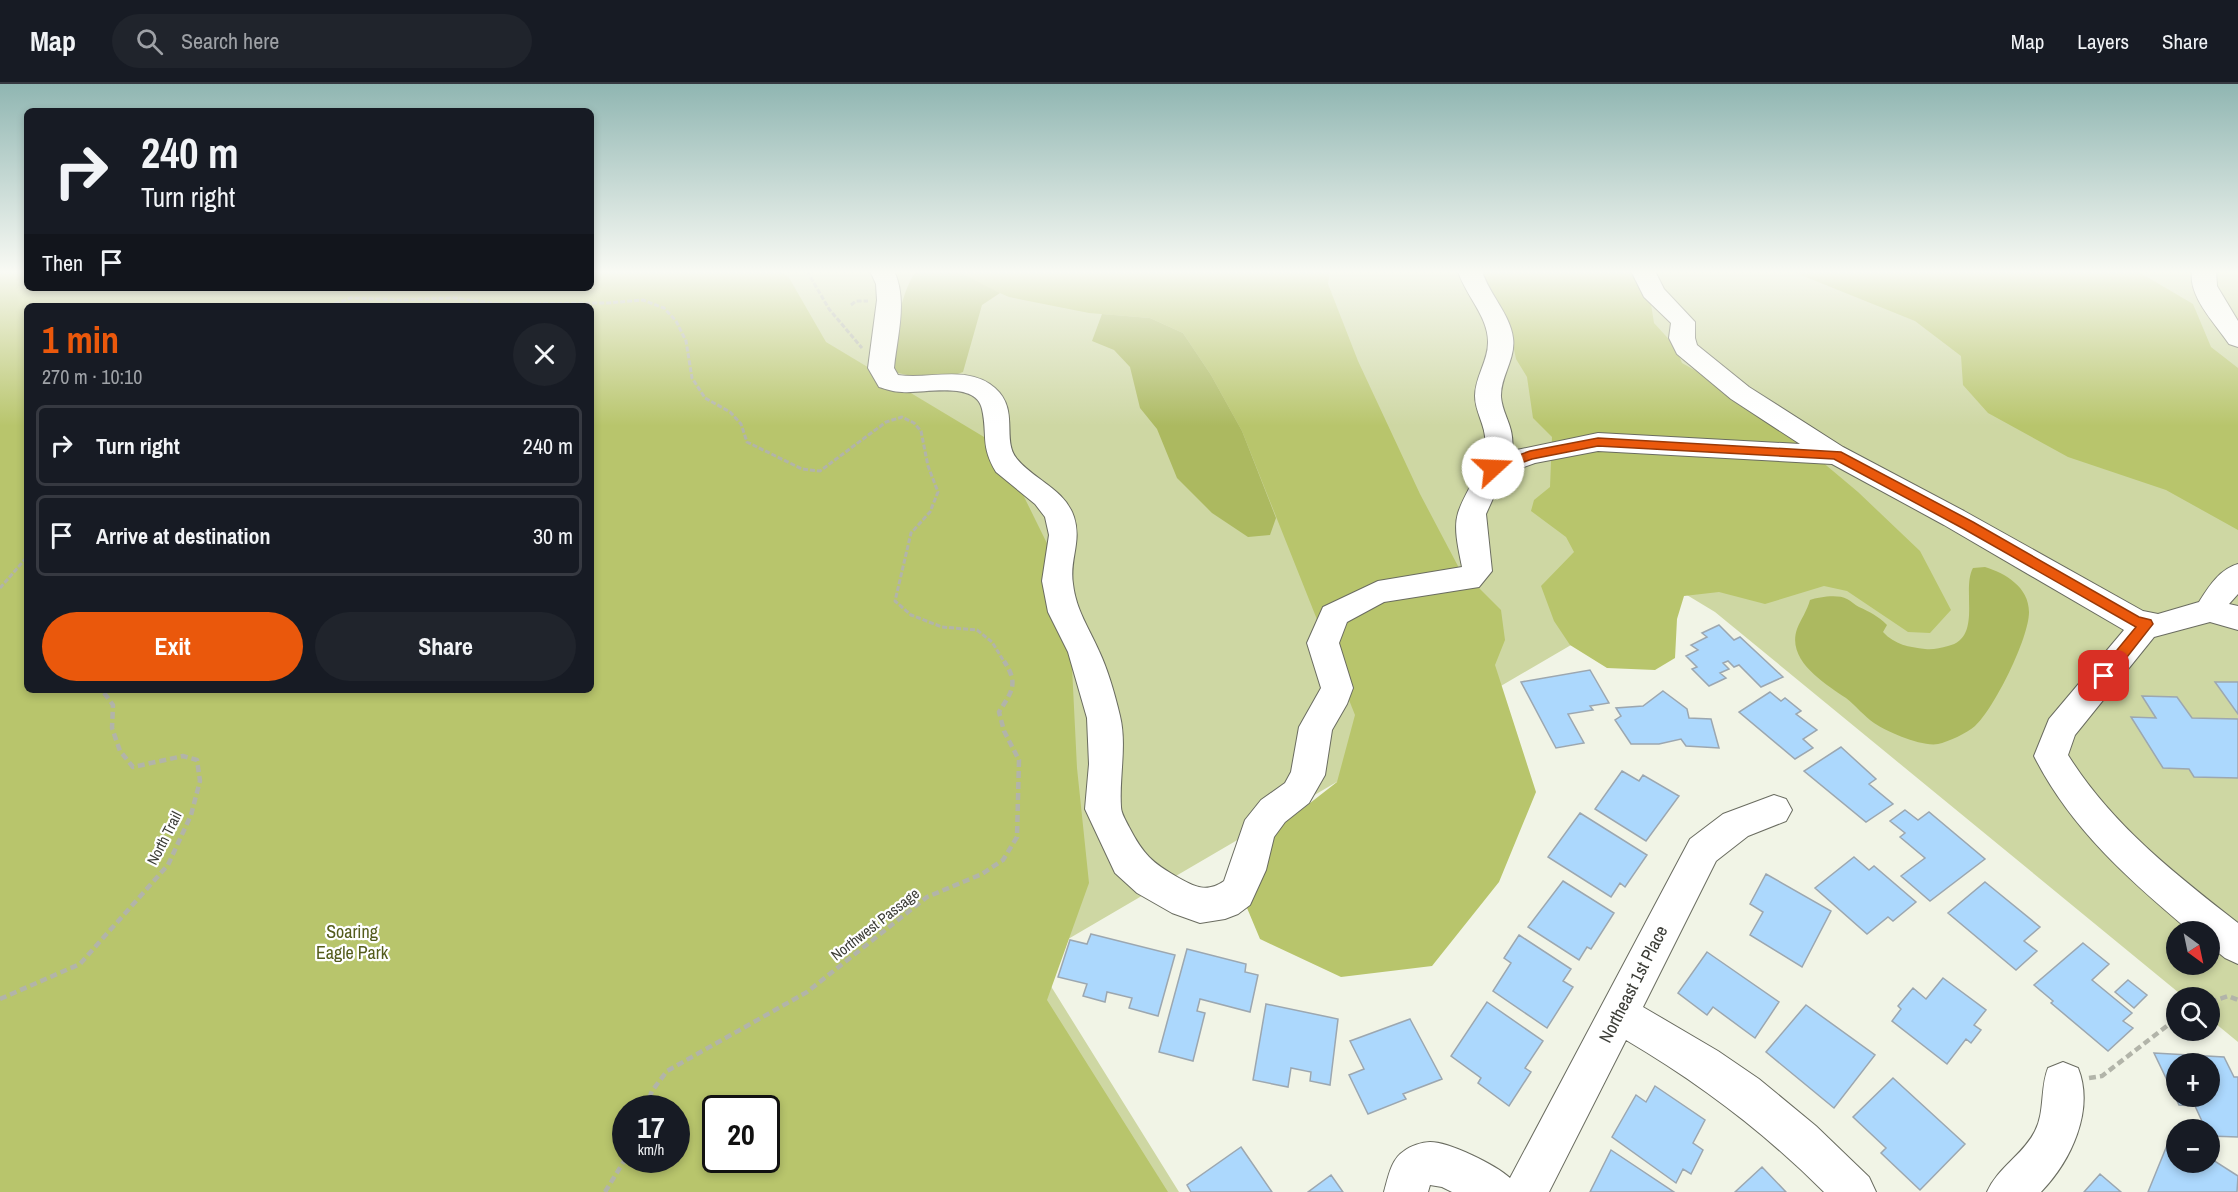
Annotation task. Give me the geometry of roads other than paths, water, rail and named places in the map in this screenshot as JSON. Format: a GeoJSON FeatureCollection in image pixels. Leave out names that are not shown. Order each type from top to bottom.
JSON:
{"type":"FeatureCollection","features":[{"type":"Feature","properties":{"kind":"street"},"geometry":{"type":"LineString","coordinates":[[886,323],[880,368],[888,381],[901,384],[956,382],[973,386],[985,393],[994,405],[999,452],[1006,465],[1045,497],[1059,514],[1064,535],[1057,581],[1063,612],[1084,652],[1104,718],[1106,764],[1103,809],[1128,862],[1168,892],[1200,906],[1225,902],[1237,893],[1248,870],[1258,831],[1273,811],[1297,793],[1308,775],[1316,726],[1331,704],[1337,688],[1323,643],[1334,615],[1378,592],[1468,579],[1477,571],[1472,514],[1499,458],[1500,442],[1495,416],[1488,404],[1488,392],[1502,342],[1495,323]]}},
{"type":"Feature","properties":{"kind":"street"},"geometry":{"type":"LineString","coordinates":[[1683,323],[1682,338],[1686,349],[1740,393],[1837,455],[1972,527],[2136,622],[2158,626],[2224,614],[2219,595],[2238,575]]}},
{"type":"Feature","properties":{"kind":"street"},"geometry":{"type":"LineString","coordinates":[[2227,323],[2238,339]]}},
{"type":"Feature","properties":{"kind":"street"},"geometry":{"type":"LineString","coordinates":[[1493,468],[1530,455],[1598,442],[1837,455]]}},
{"type":"Feature","properties":{"kind":"street"},"geometry":{"type":"LineString","coordinates":[[2146,624],[2061,729],[2051,756],[2064,780],[2096,820],[2170,891],[2238,946]]}},
{"type":"Feature","properties":{"kind":"street","name":"Northeast 1st Place"},"geometry":{"type":"LineString","coordinates":[[1526,1192],[1703,850],[1722,832],[1740,821],[1774,810]]}},
{"type":"Feature","properties":{"kind":"street"},"geometry":{"type":"LineString","coordinates":[[1618,1014],[1705,1065],[1767,1110],[1812,1148],[1854,1192]]}},
{"type":"Feature","properties":{"kind":"street"},"geometry":{"type":"LineString","coordinates":[[2009,1192],[2025,1179],[2048,1151],[2060,1120],[2062,1082]]}},
{"type":"Feature","properties":{"kind":"street"},"geometry":{"type":"LineString","coordinates":[[1406,1192],[1411,1173],[1430,1162],[1441,1163],[1494,1192]]}},
{"type":"Feature","properties":{"kind":"park label","name":"Soaring Eagle Park"},"geometry":{"type":"Point","coordinates":[352,941]}}]}
